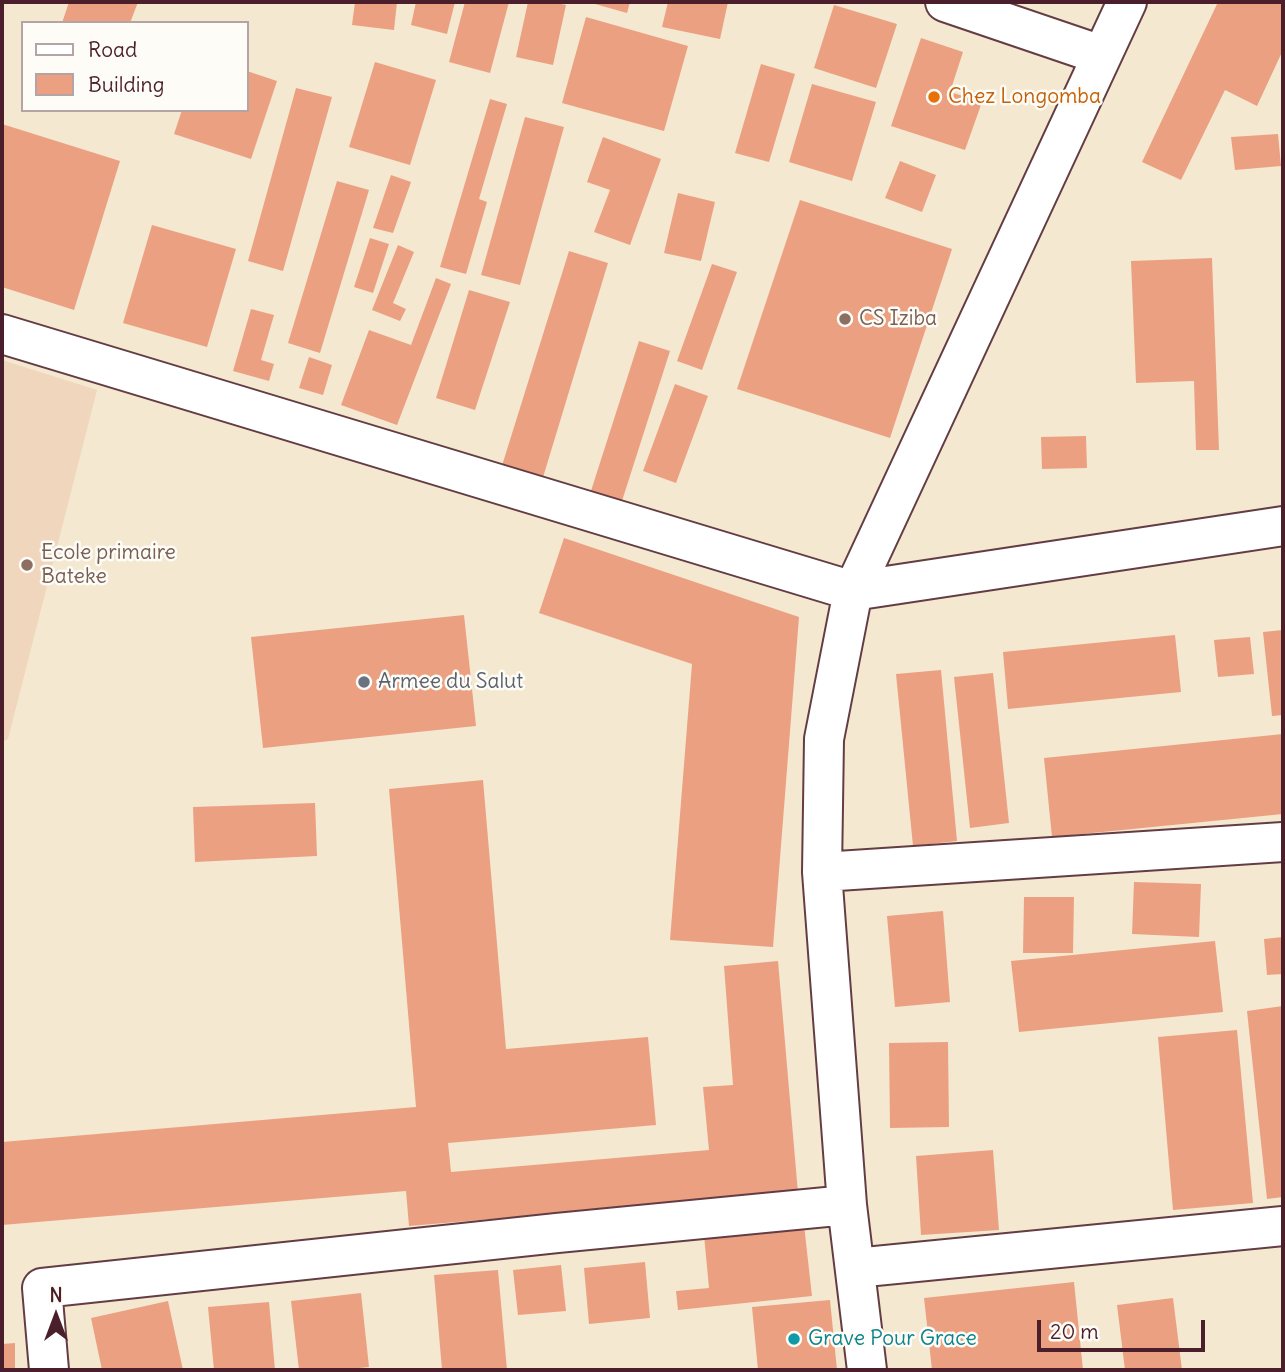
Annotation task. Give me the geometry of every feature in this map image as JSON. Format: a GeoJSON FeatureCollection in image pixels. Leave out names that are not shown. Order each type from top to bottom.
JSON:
{"type":"FeatureCollection","features":[{"type":"Feature","properties":{"kind":"street"},"geometry":{"type":"LineString","coordinates":[[945,2],[1101,55]]}},
{"type":"Feature","properties":{"kind":"street"},"geometry":{"type":"LineString","coordinates":[[867,1370],[848,1205],[822,872],[824,739],[853,591],[1127,2]]}},
{"type":"Feature","properties":{"kind":"street"},"geometry":{"type":"LineString","coordinates":[[2,334],[853,591],[1283,526]]}},
{"type":"Feature","properties":{"kind":"street"},"geometry":{"type":"LineString","coordinates":[[822,872],[1283,842]]}},
{"type":"Feature","properties":{"kind":"street"},"geometry":{"type":"LineString","coordinates":[[49,1370],[42,1288],[848,1205]]}},
{"type":"Feature","properties":{"kind":"street"},"geometry":{"type":"LineString","coordinates":[[855,1268],[1283,1226]]}},
{"type":"Feature","properties":{"kind":"shaded area","name":"Ecole primaire Bateke"},"geometry":{"type":"Polygon","coordinates":[[[2,360],[97,390],[8,739],[2,742],[2,360]]]}},
{"type":"Feature","properties":{"kind":"building"},"geometry":{"type":"Polygon","coordinates":[[[69,2],[138,2],[131,21],[63,21],[69,2]]]}},
{"type":"Feature","properties":{"kind":"building"},"geometry":{"type":"Polygon","coordinates":[[[355,2],[397,2],[394,30],[352,25],[355,2]]]}},
{"type":"Feature","properties":{"kind":"building"},"geometry":{"type":"Polygon","coordinates":[[[416,2],[455,2],[447,34],[411,25],[416,2]]]}},
{"type":"Feature","properties":{"kind":"building"},"geometry":{"type":"Polygon","coordinates":[[[465,2],[509,2],[490,73],[449,62],[465,2]]]}},
{"type":"Feature","properties":{"kind":"building"},"geometry":{"type":"Polygon","coordinates":[[[528,2],[566,5],[553,65],[516,57],[528,2]]]}},
{"type":"Feature","properties":{"kind":"building"},"geometry":{"type":"Polygon","coordinates":[[[588,2],[630,2],[627,13],[588,2]]]}},
{"type":"Feature","properties":{"kind":"building"},"geometry":{"type":"Polygon","coordinates":[[[668,2],[728,2],[720,39],[662,27],[668,2]]]}},
{"type":"Feature","properties":{"kind":"building"},"geometry":{"type":"Polygon","coordinates":[[[1218,2],[1283,2],[1283,50],[1257,106],[1225,90],[1181,180],[1142,162],[1218,2]]]}},
{"type":"Feature","properties":{"kind":"building"},"geometry":{"type":"Polygon","coordinates":[[[834,5],[897,24],[876,88],[814,68],[834,5]]]}},
{"type":"Feature","properties":{"kind":"building"},"geometry":{"type":"Polygon","coordinates":[[[586,17],[688,46],[664,131],[562,103],[586,17]]]}},
{"type":"Feature","properties":{"kind":"building","name":"Chez Longomba"},"geometry":{"type":"Polygon","coordinates":[[[921,38],[963,52],[950,92],[982,102],[965,150],[891,126],[921,38]]]}},
{"type":"Feature","properties":{"kind":"building"},"geometry":{"type":"Polygon","coordinates":[[[375,62],[436,80],[410,165],[349,147],[375,62]]]}},
{"type":"Feature","properties":{"kind":"building"},"geometry":{"type":"Polygon","coordinates":[[[761,64],[795,74],[769,162],[735,153],[761,64]]]}},
{"type":"Feature","properties":{"kind":"building"},"geometry":{"type":"Polygon","coordinates":[[[248,71],[277,81],[251,159],[174,134],[181,112],[248,112],[248,71]]]}},
{"type":"Feature","properties":{"kind":"building"},"geometry":{"type":"Polygon","coordinates":[[[812,84],[876,102],[852,181],[789,162],[812,84]]]}},
{"type":"Feature","properties":{"kind":"building"},"geometry":{"type":"Polygon","coordinates":[[[296,88],[332,97],[283,271],[248,261],[296,88]]]}},
{"type":"Feature","properties":{"kind":"building"},"geometry":{"type":"Polygon","coordinates":[[[490,99],[507,104],[479,199],[487,202],[466,274],[440,267],[490,99]]]}},
{"type":"Feature","properties":{"kind":"building"},"geometry":{"type":"Polygon","coordinates":[[[525,117],[564,127],[520,285],[481,275],[525,117]]]}},
{"type":"Feature","properties":{"kind":"building"},"geometry":{"type":"Polygon","coordinates":[[[2,124],[120,161],[74,310],[2,287],[2,124]]]}},
{"type":"Feature","properties":{"kind":"building"},"geometry":{"type":"Polygon","coordinates":[[[1278,134],[1281,166],[1235,170],[1231,137],[1278,134]]]}},
{"type":"Feature","properties":{"kind":"building"},"geometry":{"type":"Polygon","coordinates":[[[603,137],[661,159],[630,245],[594,232],[610,190],[587,182],[603,137]]]}},
{"type":"Feature","properties":{"kind":"building"},"geometry":{"type":"Polygon","coordinates":[[[900,161],[936,175],[922,212],[885,198],[900,161]]]}},
{"type":"Feature","properties":{"kind":"building"},"geometry":{"type":"Polygon","coordinates":[[[391,175],[411,182],[393,233],[373,228],[391,175]]]}},
{"type":"Feature","properties":{"kind":"building"},"geometry":{"type":"Polygon","coordinates":[[[337,181],[369,190],[320,353],[288,343],[337,181]]]}},
{"type":"Feature","properties":{"kind":"building"},"geometry":{"type":"Polygon","coordinates":[[[678,193],[715,202],[701,261],[664,253],[678,193]]]}},
{"type":"Feature","properties":{"kind":"building","name":"CS Iziba"},"geometry":{"type":"Polygon","coordinates":[[[800,200],[952,249],[890,438],[737,389],[800,200]]]}},
{"type":"Feature","properties":{"kind":"building"},"geometry":{"type":"Polygon","coordinates":[[[152,225],[236,249],[207,347],[123,323],[152,225]]]}},
{"type":"Feature","properties":{"kind":"building"},"geometry":{"type":"Polygon","coordinates":[[[370,238],[389,244],[373,293],[354,287],[370,238]]]}},
{"type":"Feature","properties":{"kind":"building"},"geometry":{"type":"Polygon","coordinates":[[[398,245],[414,252],[393,303],[406,309],[400,321],[372,310],[398,245]]]}},
{"type":"Feature","properties":{"kind":"building"},"geometry":{"type":"Polygon","coordinates":[[[569,251],[608,263],[541,484],[500,472],[569,251]]]}},
{"type":"Feature","properties":{"kind":"building"},"geometry":{"type":"Polygon","coordinates":[[[1212,258],[1219,450],[1196,450],[1194,381],[1136,383],[1131,261],[1212,258]]]}},
{"type":"Feature","properties":{"kind":"building"},"geometry":{"type":"Polygon","coordinates":[[[712,264],[737,272],[702,370],[677,361],[712,264]]]}},
{"type":"Feature","properties":{"kind":"building"},"geometry":{"type":"Polygon","coordinates":[[[436,278],[451,284],[397,425],[341,405],[369,330],[411,345],[436,278]]]}},
{"type":"Feature","properties":{"kind":"building"},"geometry":{"type":"Polygon","coordinates":[[[469,290],[510,302],[475,410],[436,398],[469,290]]]}},
{"type":"Feature","properties":{"kind":"building"},"geometry":{"type":"Polygon","coordinates":[[[251,309],[274,315],[261,360],[274,364],[269,381],[233,371],[251,309]]]}},
{"type":"Feature","properties":{"kind":"building"},"geometry":{"type":"Polygon","coordinates":[[[639,341],[670,351],[621,504],[590,494],[639,341]]]}},
{"type":"Feature","properties":{"kind":"building"},"geometry":{"type":"Polygon","coordinates":[[[309,357],[332,365],[323,395],[299,388],[309,357]]]}},
{"type":"Feature","properties":{"kind":"building"},"geometry":{"type":"Polygon","coordinates":[[[675,384],[708,396],[676,483],[643,471],[675,384]]]}},
{"type":"Feature","properties":{"kind":"building"},"geometry":{"type":"Polygon","coordinates":[[[1086,436],[1087,468],[1042,469],[1041,437],[1086,436]]]}},
{"type":"Feature","properties":{"kind":"building"},"geometry":{"type":"Polygon","coordinates":[[[564,538],[799,617],[773,947],[670,940],[692,664],[539,613],[564,538]]]}},
{"type":"Feature","properties":{"kind":"building","name":"Armee du Salut"},"geometry":{"type":"Polygon","coordinates":[[[464,615],[476,726],[263,748],[251,637],[464,615]]]}},
{"type":"Feature","properties":{"kind":"building"},"geometry":{"type":"Polygon","coordinates":[[[1283,630],[1283,715],[1272,716],[1263,632],[1283,630]]]}},
{"type":"Feature","properties":{"kind":"building"},"geometry":{"type":"Polygon","coordinates":[[[1175,635],[1181,692],[1008,709],[1003,652],[1175,635]]]}},
{"type":"Feature","properties":{"kind":"building"},"geometry":{"type":"Polygon","coordinates":[[[1250,637],[1254,674],[1218,677],[1214,640],[1250,637]]]}},
{"type":"Feature","properties":{"kind":"building"},"geometry":{"type":"Polygon","coordinates":[[[941,670],[957,841],[913,846],[896,674],[941,670]]]}},
{"type":"Feature","properties":{"kind":"building"},"geometry":{"type":"Polygon","coordinates":[[[993,673],[1009,823],[970,828],[954,677],[993,673]]]}},
{"type":"Feature","properties":{"kind":"building"},"geometry":{"type":"Polygon","coordinates":[[[1283,734],[1283,814],[1052,837],[1044,758],[1283,734]]]}},
{"type":"Feature","properties":{"kind":"building"},"geometry":{"type":"Polygon","coordinates":[[[483,780],[506,1049],[648,1037],[656,1125],[448,1143],[451,1172],[709,1150],[703,1087],[733,1085],[724,966],[778,961],[798,1193],[409,1226],[406,1191],[2,1225],[2,1142],[416,1107],[389,789],[483,780]]]}},
{"type":"Feature","properties":{"kind":"building"},"geometry":{"type":"Polygon","coordinates":[[[315,803],[317,856],[195,862],[193,807],[315,803]]]}},
{"type":"Feature","properties":{"kind":"building"},"geometry":{"type":"Polygon","coordinates":[[[1134,882],[1201,884],[1199,937],[1132,934],[1134,882]]]}},
{"type":"Feature","properties":{"kind":"building"},"geometry":{"type":"Polygon","coordinates":[[[1024,897],[1074,897],[1073,953],[1023,953],[1024,897]]]}},
{"type":"Feature","properties":{"kind":"building"},"geometry":{"type":"Polygon","coordinates":[[[943,911],[950,1002],[895,1007],[887,916],[943,911]]]}},
{"type":"Feature","properties":{"kind":"building"},"geometry":{"type":"Polygon","coordinates":[[[1283,937],[1283,974],[1267,975],[1264,939],[1283,937]]]}},
{"type":"Feature","properties":{"kind":"building"},"geometry":{"type":"Polygon","coordinates":[[[1215,941],[1223,1012],[1019,1032],[1011,961],[1215,941]]]}},
{"type":"Feature","properties":{"kind":"building"},"geometry":{"type":"Polygon","coordinates":[[[1283,1006],[1283,1197],[1267,1199],[1247,1011],[1283,1006]]]}},
{"type":"Feature","properties":{"kind":"building"},"geometry":{"type":"Polygon","coordinates":[[[1237,1030],[1253,1203],[1173,1210],[1158,1037],[1237,1030]]]}},
{"type":"Feature","properties":{"kind":"building"},"geometry":{"type":"Polygon","coordinates":[[[948,1042],[949,1127],[890,1128],[889,1043],[948,1042]]]}},
{"type":"Feature","properties":{"kind":"building"},"geometry":{"type":"Polygon","coordinates":[[[993,1150],[999,1230],[921,1235],[916,1156],[993,1150]]]}},
{"type":"Feature","properties":{"kind":"building"},"geometry":{"type":"Polygon","coordinates":[[[804,1225],[812,1296],[678,1310],[676,1291],[709,1288],[704,1235],[804,1225]]]}},
{"type":"Feature","properties":{"kind":"building"},"geometry":{"type":"Polygon","coordinates":[[[645,1262],[650,1318],[589,1324],[584,1268],[645,1262]]]}},
{"type":"Feature","properties":{"kind":"building"},"geometry":{"type":"Polygon","coordinates":[[[561,1265],[566,1311],[518,1315],[513,1270],[561,1265]]]}},
{"type":"Feature","properties":{"kind":"building"},"geometry":{"type":"Polygon","coordinates":[[[498,1270],[507,1370],[442,1370],[434,1275],[498,1270]]]}},
{"type":"Feature","properties":{"kind":"building"},"geometry":{"type":"Polygon","coordinates":[[[1074,1282],[1083,1370],[932,1370],[924,1298],[1074,1282]]]}},
{"type":"Feature","properties":{"kind":"building"},"geometry":{"type":"Polygon","coordinates":[[[361,1293],[369,1367],[299,1370],[291,1301],[361,1293]]]}},
{"type":"Feature","properties":{"kind":"building"},"geometry":{"type":"Polygon","coordinates":[[[1173,1298],[1182,1370],[1125,1370],[1117,1305],[1173,1298]]]}},
{"type":"Feature","properties":{"kind":"building","name":"Grave Pour Grace"},"geometry":{"type":"Polygon","coordinates":[[[830,1300],[837,1370],[758,1370],[752,1307],[830,1300]]]}},
{"type":"Feature","properties":{"kind":"building"},"geometry":{"type":"Polygon","coordinates":[[[168,1301],[183,1370],[102,1370],[91,1318],[168,1301]]]}},
{"type":"Feature","properties":{"kind":"building"},"geometry":{"type":"Polygon","coordinates":[[[269,1302],[275,1370],[214,1370],[208,1307],[269,1302]]]}},
{"type":"Feature","properties":{"kind":"building"},"geometry":{"type":"Polygon","coordinates":[[[15,1343],[15,1370],[2,1370],[2,1344],[15,1343]]]}},
{"type":"Feature","properties":{"kind":"place","name":"Chez Longomba"},"geometry":{"type":"Point","coordinates":[934,97]}},
{"type":"Feature","properties":{"kind":"place","name":"CS Iziba"},"geometry":{"type":"Point","coordinates":[845,319]}},
{"type":"Feature","properties":{"kind":"place","name":"Ecole primaire Bateke"},"geometry":{"type":"Point","coordinates":[27,565]}},
{"type":"Feature","properties":{"kind":"place","name":"Armee du Salut"},"geometry":{"type":"Point","coordinates":[364,682]}},
{"type":"Feature","properties":{"kind":"place","name":"Grave Pour Grace"},"geometry":{"type":"Point","coordinates":[794,1339]}}]}
